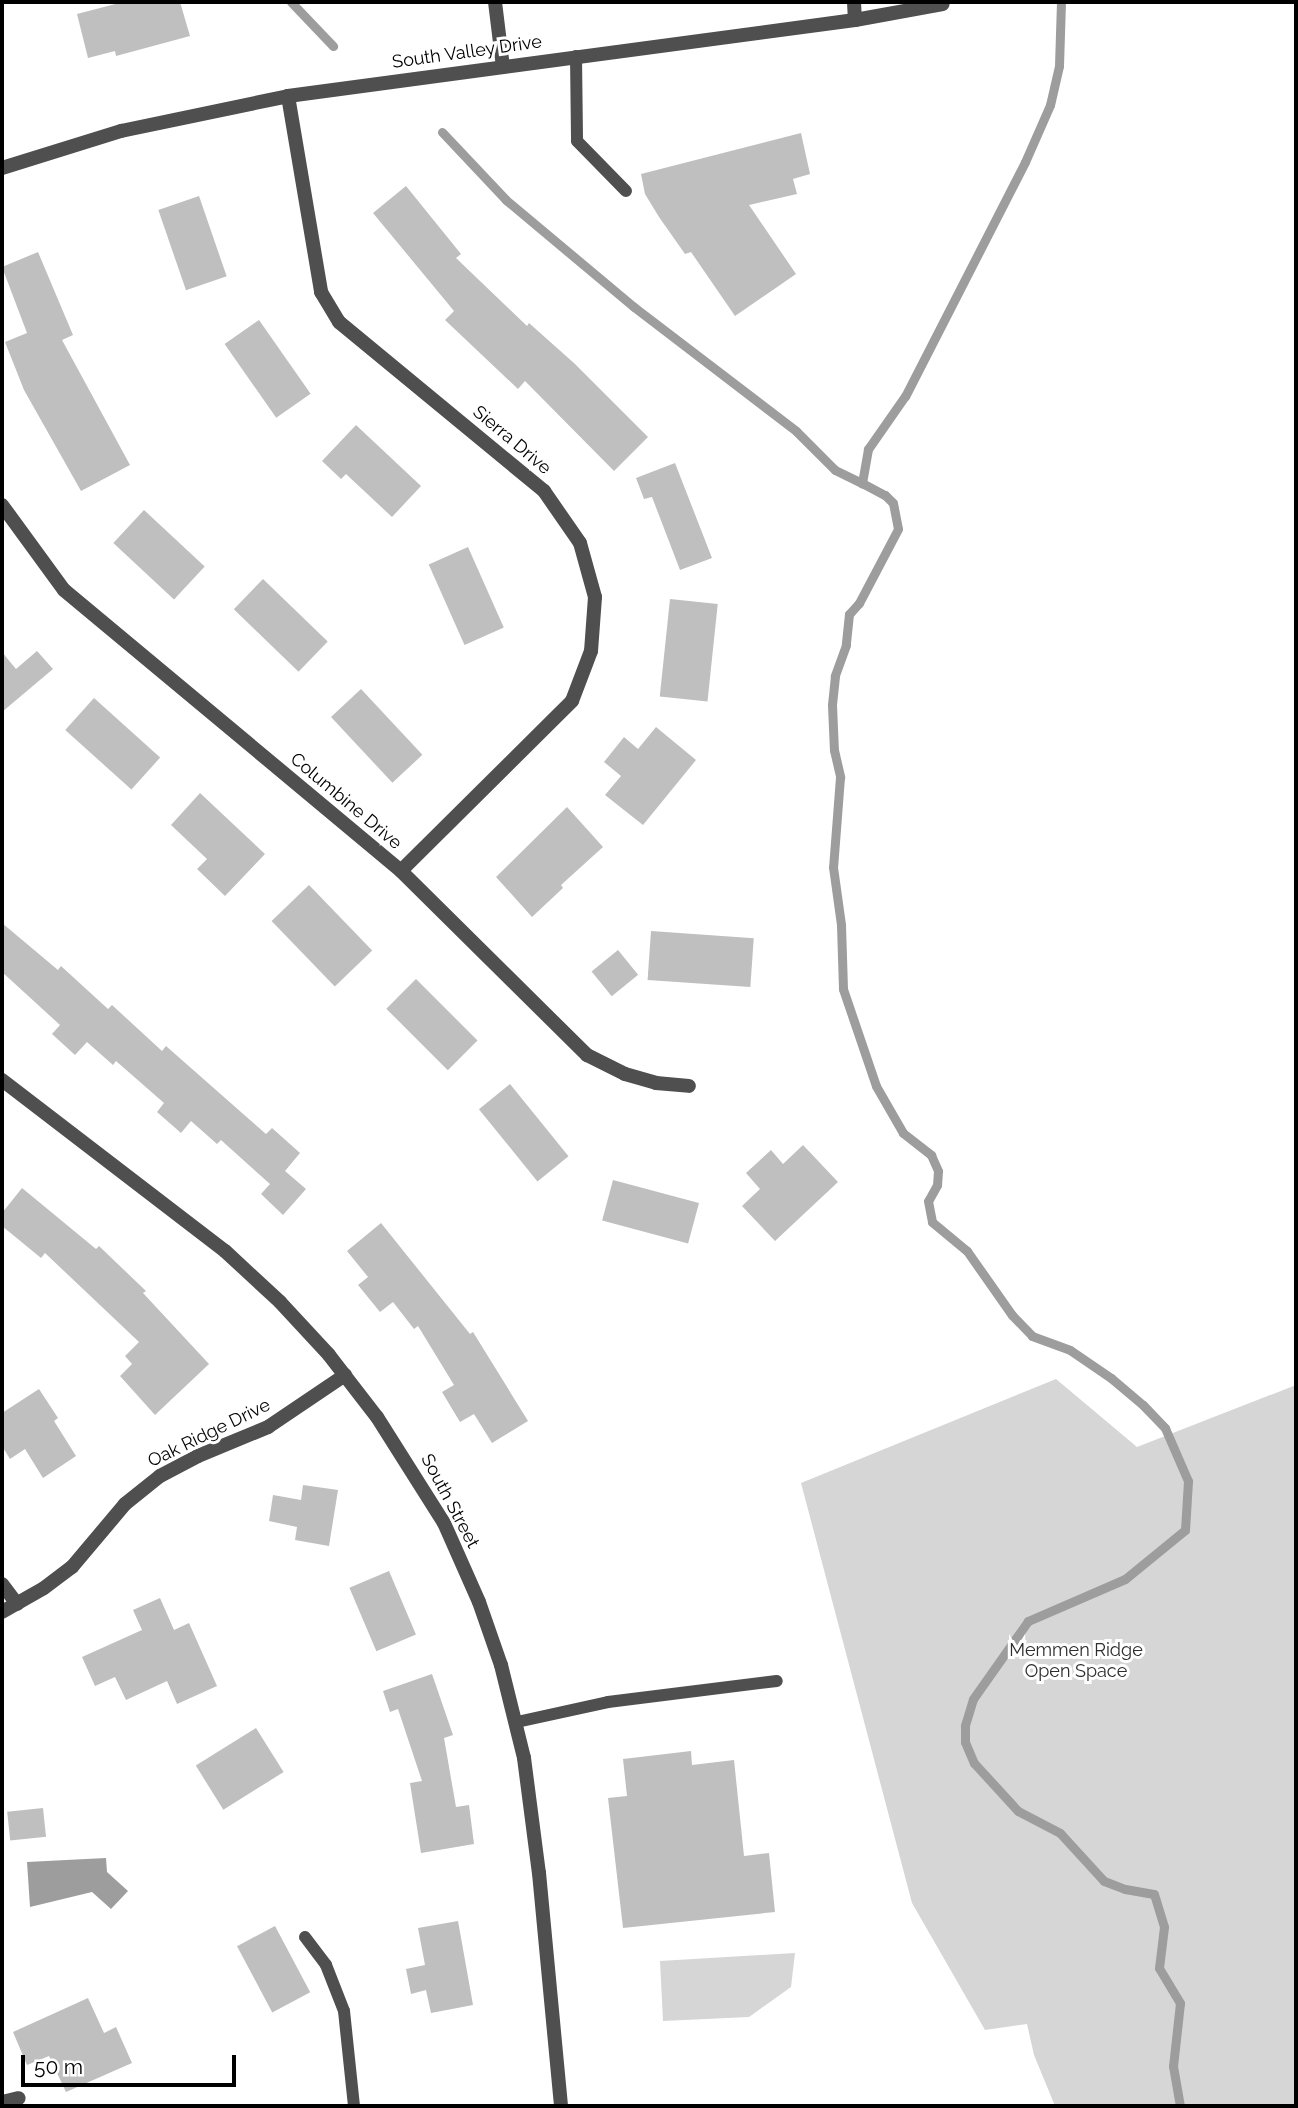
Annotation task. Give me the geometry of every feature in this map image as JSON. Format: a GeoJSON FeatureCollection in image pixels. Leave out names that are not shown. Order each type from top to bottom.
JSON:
{"type":"FeatureCollection","features":[{"type":"Feature","properties":{"kind":"street"},"geometry":{"type":"LineString","coordinates":[[495,2],[503,67]]}},
{"type":"Feature","properties":{"kind":"street"},"geometry":{"type":"LineString","coordinates":[[854,2],[855,20]]}},
{"type":"Feature","properties":{"kind":"street","name":"South Valley Drive"},"geometry":{"type":"LineString","coordinates":[[2,168],[121,131],[288,96],[855,20],[943,4]]}},
{"type":"Feature","properties":{"kind":"street","name":"Sierra Drive"},"geometry":{"type":"LineString","coordinates":[[288,96],[321,292],[339,322],[544,491],[580,543],[595,597],[592,651],[572,701],[401,871]]}},
{"type":"Feature","properties":{"kind":"street","name":"Columbine Drive"},"geometry":{"type":"LineString","coordinates":[[2,505],[64,590],[401,871],[587,1055],[625,1074],[656,1083],[689,1086]]}},
{"type":"Feature","properties":{"kind":"street","name":"South Street"},"geometry":{"type":"LineString","coordinates":[[2,1080],[225,1251],[306,1328],[345,1375],[408,1462],[444,1523],[479,1602],[517,1722],[532,1809],[561,2106]]}},
{"type":"Feature","properties":{"kind":"street","name":"Oak Ridge Drive"},"geometry":{"type":"LineString","coordinates":[[2,1612],[72,1567],[125,1504],[160,1476],[198,1456],[268,1427],[345,1375]]}},
{"type":"Feature","properties":{"kind":"street"},"geometry":{"type":"LineString","coordinates":[[2,1584],[17,1604]]}},
{"type":"Feature","properties":{"kind":"street"},"geometry":{"type":"LineString","coordinates":[[2,2102],[19,2098]]}},
{"type":"Feature","properties":{"kind":"lane"},"geometry":{"type":"LineString","coordinates":[[576,56],[577,141],[626,191]]}},
{"type":"Feature","properties":{"kind":"lane"},"geometry":{"type":"LineString","coordinates":[[517,1722],[608,1702],[777,1681]]}},
{"type":"Feature","properties":{"kind":"lane"},"geometry":{"type":"LineString","coordinates":[[304,1937],[326,1965],[344,2011],[354,2106]]}},
{"type":"Feature","properties":{"kind":"green space","name":"Memmen Ridge Open Space"},"geometry":{"type":"Polygon","coordinates":[[[1056,1379],[1137,1447],[1296,1385],[1296,2106],[1055,2106],[1034,2055],[1027,2024],[985,2030],[912,1903],[801,1483],[1056,1379]]]}},
{"type":"Feature","properties":{"kind":"green space"},"geometry":{"type":"Polygon","coordinates":[[[795,1953],[791,1987],[749,2017],[663,2021],[660,1961],[795,1953]]]}},
{"type":"Feature","properties":{"kind":"shaded area"},"geometry":{"type":"Polygon","coordinates":[[[106,1858],[107,1872],[128,1891],[111,1909],[92,1892],[30,1907],[27,1862],[106,1858]]]}},
{"type":"Feature","properties":{"kind":"building"},"geometry":{"type":"Polygon","coordinates":[[[123,2],[180,2],[190,36],[116,56],[115,51],[88,58],[77,14],[123,2]]]}},
{"type":"Feature","properties":{"kind":"building"},"geometry":{"type":"Polygon","coordinates":[[[801,133],[810,174],[793,179],[797,194],[749,205],[796,274],[735,316],[691,252],[685,254],[659,217],[645,194],[641,174],[801,133]]]}},
{"type":"Feature","properties":{"kind":"building"},"geometry":{"type":"Polygon","coordinates":[[[406,186],[461,254],[456,258],[527,326],[529,323],[575,364],[648,437],[614,471],[525,381],[518,389],[445,320],[454,311],[373,213],[406,186]]]}},
{"type":"Feature","properties":{"kind":"building"},"geometry":{"type":"Polygon","coordinates":[[[199,196],[227,276],[186,290],[158,210],[199,196]]]}},
{"type":"Feature","properties":{"kind":"building"},"geometry":{"type":"Polygon","coordinates":[[[38,252],[73,335],[62,340],[130,465],[81,491],[24,390],[5,342],[27,333],[2,267],[38,252]]]}},
{"type":"Feature","properties":{"kind":"building"},"geometry":{"type":"Polygon","coordinates":[[[259,320],[311,394],[276,418],[225,344],[259,320]]]}},
{"type":"Feature","properties":{"kind":"building"},"geometry":{"type":"Polygon","coordinates":[[[356,425],[421,486],[392,517],[346,474],[341,479],[322,461],[356,425]]]}},
{"type":"Feature","properties":{"kind":"building"},"geometry":{"type":"Polygon","coordinates":[[[675,463],[712,558],[680,570],[652,497],[644,499],[636,478],[675,463]]]}},
{"type":"Feature","properties":{"kind":"building"},"geometry":{"type":"Polygon","coordinates":[[[144,510],[205,567],[174,600],[113,543],[144,510]]]}},
{"type":"Feature","properties":{"kind":"building"},"geometry":{"type":"Polygon","coordinates":[[[468,547],[504,627],[465,645],[429,564],[468,547]]]}},
{"type":"Feature","properties":{"kind":"building"},"geometry":{"type":"Polygon","coordinates":[[[263,579],[328,642],[299,672],[234,609],[263,579]]]}},
{"type":"Feature","properties":{"kind":"building"},"geometry":{"type":"Polygon","coordinates":[[[670,599],[718,604],[707,701],[660,696],[670,599]]]}},
{"type":"Feature","properties":{"kind":"building"},"geometry":{"type":"Polygon","coordinates":[[[37,651],[53,669],[2,712],[2,652],[16,669],[37,651]]]}},
{"type":"Feature","properties":{"kind":"building"},"geometry":{"type":"Polygon","coordinates":[[[361,689],[422,755],[392,783],[331,717],[361,689]]]}},
{"type":"Feature","properties":{"kind":"building"},"geometry":{"type":"Polygon","coordinates":[[[94,698],[160,758],[131,790],[65,730],[94,698]]]}},
{"type":"Feature","properties":{"kind":"building"},"geometry":{"type":"Polygon","coordinates":[[[656,727],[696,760],[643,825],[605,795],[621,776],[604,762],[624,737],[638,749],[656,727]]]}},
{"type":"Feature","properties":{"kind":"building"},"geometry":{"type":"Polygon","coordinates":[[[200,793],[265,854],[225,896],[197,869],[207,859],[171,825],[200,793]]]}},
{"type":"Feature","properties":{"kind":"building"},"geometry":{"type":"Polygon","coordinates":[[[567,807],[603,847],[561,885],[563,888],[532,917],[496,877],[567,807]]]}},
{"type":"Feature","properties":{"kind":"building"},"geometry":{"type":"Polygon","coordinates":[[[309,885],[372,950],[335,987],[272,921],[309,885]]]}},
{"type":"Feature","properties":{"kind":"building"},"geometry":{"type":"Polygon","coordinates":[[[2,923],[58,970],[61,966],[108,1009],[112,1005],[162,1051],[166,1046],[266,1134],[272,1128],[300,1153],[285,1171],[306,1189],[283,1215],[261,1194],[270,1184],[221,1140],[217,1144],[191,1121],[181,1133],[157,1112],[164,1103],[116,1061],[113,1065],[87,1042],[75,1055],[52,1034],[60,1025],[2,972],[2,923]]]}},
{"type":"Feature","properties":{"kind":"building"},"geometry":{"type":"Polygon","coordinates":[[[651,931],[754,938],[750,987],[648,980],[651,931]]]}},
{"type":"Feature","properties":{"kind":"building"},"geometry":{"type":"Polygon","coordinates":[[[618,950],[638,975],[612,996],[592,971],[618,950]]]}},
{"type":"Feature","properties":{"kind":"building"},"geometry":{"type":"Polygon","coordinates":[[[416,979],[478,1041],[448,1070],[386,1009],[416,979]]]}},
{"type":"Feature","properties":{"kind":"building"},"geometry":{"type":"Polygon","coordinates":[[[510,1084],[569,1156],[537,1181],[479,1109],[510,1084]]]}},
{"type":"Feature","properties":{"kind":"building"},"geometry":{"type":"Polygon","coordinates":[[[803,1145],[838,1182],[775,1241],[742,1206],[760,1189],[746,1173],[771,1150],[783,1164],[803,1145]]]}},
{"type":"Feature","properties":{"kind":"building"},"geometry":{"type":"Polygon","coordinates":[[[613,1180],[699,1203],[688,1244],[602,1221],[613,1180]]]}},
{"type":"Feature","properties":{"kind":"building"},"geometry":{"type":"Polygon","coordinates":[[[22,1188],[96,1249],[99,1246],[146,1291],[143,1293],[209,1364],[155,1415],[120,1376],[132,1364],[125,1356],[139,1342],[45,1253],[41,1258],[2,1226],[2,1213],[22,1188]]]}},
{"type":"Feature","properties":{"kind":"building"},"geometry":{"type":"Polygon","coordinates":[[[381,1223],[470,1334],[473,1332],[528,1421],[492,1443],[474,1414],[460,1422],[442,1392],[454,1385],[418,1326],[414,1329],[393,1302],[380,1312],[358,1285],[368,1277],[347,1251],[381,1223]]]}},
{"type":"Feature","properties":{"kind":"building"},"geometry":{"type":"Polygon","coordinates":[[[39,1389],[58,1418],[54,1421],[76,1456],[43,1478],[25,1449],[10,1459],[2,1446],[2,1413],[39,1389]]]}},
{"type":"Feature","properties":{"kind":"building"},"geometry":{"type":"Polygon","coordinates":[[[303,1485],[338,1490],[329,1546],[295,1540],[297,1527],[269,1521],[273,1495],[301,1500],[303,1485]]]}},
{"type":"Feature","properties":{"kind":"building"},"geometry":{"type":"Polygon","coordinates":[[[389,1571],[416,1635],[376,1651],[349,1588],[389,1571]]]}},
{"type":"Feature","properties":{"kind":"building"},"geometry":{"type":"Polygon","coordinates":[[[160,1598],[174,1630],[189,1623],[217,1686],[177,1704],[167,1681],[126,1700],[115,1677],[95,1686],[82,1657],[142,1630],[133,1610],[160,1598]]]}},
{"type":"Feature","properties":{"kind":"building"},"geometry":{"type":"Polygon","coordinates":[[[432,1674],[453,1735],[444,1738],[456,1807],[469,1805],[474,1844],[421,1853],[410,1783],[422,1781],[398,1709],[390,1712],[383,1691],[432,1674]]]}},
{"type":"Feature","properties":{"kind":"building"},"geometry":{"type":"Polygon","coordinates":[[[256,1728],[284,1772],[223,1810],[196,1766],[256,1728]]]}},
{"type":"Feature","properties":{"kind":"building"},"geometry":{"type":"Polygon","coordinates":[[[691,1751],[692,1765],[734,1760],[744,1856],[769,1853],[775,1912],[623,1928],[608,1798],[627,1796],[623,1759],[691,1751]]]}},
{"type":"Feature","properties":{"kind":"building"},"geometry":{"type":"Polygon","coordinates":[[[43,1808],[46,1837],[10,1841],[7,1812],[43,1808]]]}},
{"type":"Feature","properties":{"kind":"building"},"geometry":{"type":"Polygon","coordinates":[[[458,1921],[473,2005],[431,2013],[426,1990],[411,1994],[406,1969],[425,1965],[418,1928],[458,1921]]]}},
{"type":"Feature","properties":{"kind":"building"},"geometry":{"type":"Polygon","coordinates":[[[275,1926],[310,1992],[272,2012],[237,1946],[275,1926]]]}},
{"type":"Feature","properties":{"kind":"building"},"geometry":{"type":"Polygon","coordinates":[[[88,1998],[104,2033],[116,2027],[132,2063],[66,2092],[49,2056],[27,2065],[13,2032],[88,1998]]]}},
{"type":"Feature","properties":{"kind":"waterway"},"geometry":{"type":"LineString","coordinates":[[291,2],[333,46]]}},
{"type":"Feature","properties":{"kind":"waterway"},"geometry":{"type":"LineString","coordinates":[[1061,2],[1059,66],[1050,105],[1025,162],[905,396],[868,449],[862,483],[885,495],[893,503],[898,529],[859,603],[849,614],[846,645],[835,676],[832,705],[834,750],[840,777],[833,867],[841,925],[843,989],[876,1086],[903,1133],[931,1155],[938,1171],[937,1185],[928,1201],[932,1222],[967,1251],[1012,1315],[1032,1336],[1070,1350],[1111,1378],[1143,1405],[1165,1428],[1188,1481],[1185,1530],[1125,1579],[1028,1621],[973,1699],[965,1726],[965,1742],[974,1763],[1018,1811],[1060,1833],[1104,1881],[1125,1889],[1154,1894],[1164,1927],[1159,1968],[1180,2003],[1173,2066],[1180,2106]]}},
{"type":"Feature","properties":{"kind":"waterway"},"geometry":{"type":"LineString","coordinates":[[442,132],[506,200],[634,307],[796,431],[835,470],[862,483]]}}]}
